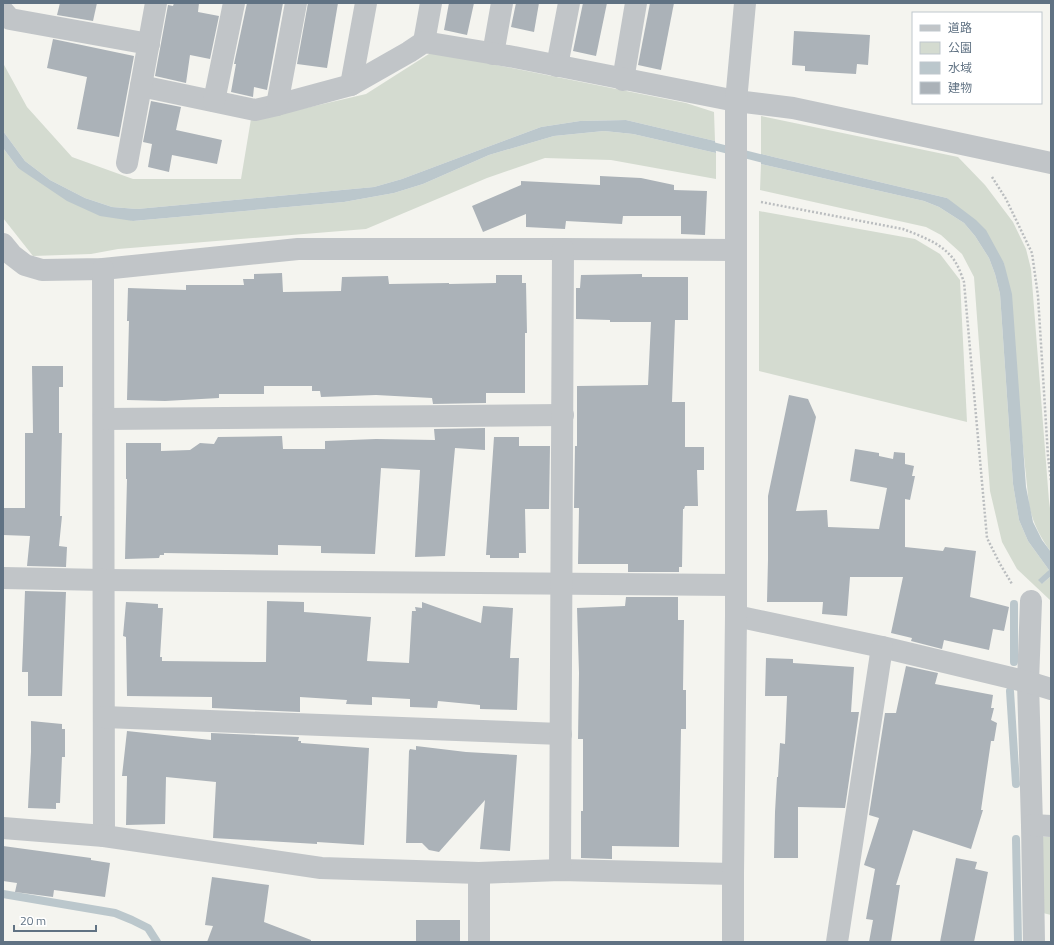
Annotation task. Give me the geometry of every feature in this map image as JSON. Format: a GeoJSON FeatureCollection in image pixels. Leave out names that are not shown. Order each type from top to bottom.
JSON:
{"type":"FeatureCollection","features":[{"type":"Feature","properties":{"kind":"street"},"geometry":{"type":"LineString","coordinates":[[127,162],[156,3]]}},
{"type":"Feature","properties":{"kind":"street"},"geometry":{"type":"LineString","coordinates":[[214,101],[234,3]]}},
{"type":"Feature","properties":{"kind":"street"},"geometry":{"type":"LineString","coordinates":[[277,105],[296,3]]}},
{"type":"Feature","properties":{"kind":"street"},"geometry":{"type":"LineString","coordinates":[[351,84],[366,3]]}},
{"type":"Feature","properties":{"kind":"street"},"geometry":{"type":"LineString","coordinates":[[424,42],[431,3]]}},
{"type":"Feature","properties":{"kind":"street"},"geometry":{"type":"LineString","coordinates":[[493,54],[502,3]]}},
{"type":"Feature","properties":{"kind":"street"},"geometry":{"type":"LineString","coordinates":[[557,66],[569,3]]}},
{"type":"Feature","properties":{"kind":"street"},"geometry":{"type":"LineString","coordinates":[[623,80],[636,3]]}},
{"type":"Feature","properties":{"kind":"street"},"geometry":{"type":"LineString","coordinates":[[733,942],[736,616],[736,101],[745,3]]}},
{"type":"Feature","properties":{"kind":"street"},"geometry":{"type":"LineString","coordinates":[[3,11],[10,18],[149,44]]}},
{"type":"Feature","properties":{"kind":"street"},"geometry":{"type":"LineString","coordinates":[[141,86],[255,110],[351,84],[424,42],[736,101],[793,108],[1051,163]]}},
{"type":"Feature","properties":{"kind":"street"},"geometry":{"type":"LineString","coordinates":[[3,244],[12,255],[25,265],[42,270],[103,269],[298,249],[736,250]]}},
{"type":"Feature","properties":{"kind":"street"},"geometry":{"type":"LineString","coordinates":[[560,870],[563,249]]}},
{"type":"Feature","properties":{"kind":"street"},"geometry":{"type":"LineString","coordinates":[[103,269],[104,836]]}},
{"type":"Feature","properties":{"kind":"street"},"geometry":{"type":"LineString","coordinates":[[104,419],[563,415]]}},
{"type":"Feature","properties":{"kind":"street"},"geometry":{"type":"LineString","coordinates":[[3,578],[736,585]]}},
{"type":"Feature","properties":{"kind":"street"},"geometry":{"type":"LineString","coordinates":[[1031,601],[1028,682],[1042,825],[1034,942]]}},
{"type":"Feature","properties":{"kind":"street"},"geometry":{"type":"LineString","coordinates":[[736,616],[882,647],[1028,682],[1051,689]]}},
{"type":"Feature","properties":{"kind":"street"},"geometry":{"type":"LineString","coordinates":[[837,942],[882,647]]}},
{"type":"Feature","properties":{"kind":"street"},"geometry":{"type":"LineString","coordinates":[[104,717],[561,734]]}},
{"type":"Feature","properties":{"kind":"street"},"geometry":{"type":"LineString","coordinates":[[3,828],[104,836],[321,868],[479,873],[560,870],[733,874]]}},
{"type":"Feature","properties":{"kind":"street"},"geometry":{"type":"LineString","coordinates":[[479,873],[479,942]]}},
{"type":"Feature","properties":{"kind":"path"},"geometry":{"type":"LineString","coordinates":[[977,148],[988,170],[1006,199],[1032,253],[1038,296],[1048,456],[1051,481]]}},
{"type":"Feature","properties":{"kind":"path"},"geometry":{"type":"LineString","coordinates":[[735,197],[903,229],[925,238],[947,252],[957,264],[964,282],[988,538],[1011,582],[1031,601]]}},
{"type":"Feature","properties":{"kind":"green space"},"geometry":{"type":"Polygon","coordinates":[[[432,52],[686,103],[714,112],[715,141],[626,120],[580,121],[541,127],[402,179],[374,187],[137,209],[112,207],[85,198],[50,180],[25,161],[3,131],[3,63],[27,107],[72,157],[133,179],[241,179],[252,113],[280,114],[366,94],[432,52]]]}},
{"type":"Feature","properties":{"kind":"green space"},"geometry":{"type":"Polygon","coordinates":[[[761,116],[958,157],[985,185],[1013,222],[1026,249],[1031,269],[1051,515],[1051,552],[1037,530],[1029,505],[1004,263],[947,198],[761,154],[761,116]]]}},
{"type":"Feature","properties":{"kind":"green space"},"geometry":{"type":"Polygon","coordinates":[[[604,131],[633,134],[716,153],[716,179],[611,160],[545,158],[487,178],[366,229],[118,249],[91,254],[33,256],[3,218],[3,148],[18,168],[133,221],[344,202],[394,193],[423,184],[489,155],[554,136],[604,131]]]}},
{"type":"Feature","properties":{"kind":"green space"},"geometry":{"type":"Polygon","coordinates":[[[761,164],[924,201],[939,207],[964,223],[975,236],[989,258],[1000,294],[1013,484],[1019,520],[1028,541],[1049,570],[1042,584],[1051,576],[1051,601],[1017,569],[1002,542],[990,491],[974,277],[962,254],[941,235],[926,227],[760,190],[761,164]]]}},
{"type":"Feature","properties":{"kind":"green space"},"geometry":{"type":"Polygon","coordinates":[[[759,211],[915,239],[940,254],[960,280],[967,422],[759,371],[759,211]]]}},
{"type":"Feature","properties":{"kind":"green space"},"geometry":{"type":"Polygon","coordinates":[[[1041,837],[1051,837],[1051,915],[1043,913],[1041,837]]]}},
{"type":"Feature","properties":{"kind":"water"},"geometry":{"type":"Polygon","coordinates":[[[626,120],[715,141],[716,153],[633,134],[604,131],[554,136],[489,155],[423,184],[394,193],[344,202],[133,221],[100,216],[67,201],[18,168],[3,148],[3,131],[25,161],[50,180],[85,198],[112,207],[137,209],[374,187],[402,179],[541,127],[580,121],[626,120]]]}},
{"type":"Feature","properties":{"kind":"water"},"geometry":{"type":"Polygon","coordinates":[[[761,154],[947,198],[976,220],[986,230],[1004,263],[1012,294],[1026,487],[1033,522],[1042,540],[1051,552],[1051,576],[1042,584],[1038,580],[1049,570],[1028,541],[1019,520],[1013,484],[1000,294],[989,258],[975,236],[964,223],[939,207],[924,201],[761,164],[761,154]]]}},
{"type":"Feature","properties":{"kind":"building"},"geometry":{"type":"Polygon","coordinates":[[[60,3],[97,3],[93,21],[57,15],[60,3]]]}},
{"type":"Feature","properties":{"kind":"building"},"geometry":{"type":"Polygon","coordinates":[[[174,3],[199,3],[198,12],[219,16],[210,59],[190,55],[186,83],[155,76],[168,5],[173,6],[174,3]]]}},
{"type":"Feature","properties":{"kind":"building"},"geometry":{"type":"Polygon","coordinates":[[[247,3],[283,3],[267,90],[254,87],[253,97],[231,92],[236,64],[234,64],[247,3]]]}},
{"type":"Feature","properties":{"kind":"building"},"geometry":{"type":"Polygon","coordinates":[[[308,3],[338,3],[327,68],[297,64],[308,3]]]}},
{"type":"Feature","properties":{"kind":"building"},"geometry":{"type":"Polygon","coordinates":[[[449,3],[474,3],[467,35],[444,30],[449,3]]]}},
{"type":"Feature","properties":{"kind":"building"},"geometry":{"type":"Polygon","coordinates":[[[516,3],[539,3],[534,32],[511,27],[516,3]]]}},
{"type":"Feature","properties":{"kind":"building"},"geometry":{"type":"Polygon","coordinates":[[[583,3],[607,3],[596,56],[573,51],[583,3]]]}},
{"type":"Feature","properties":{"kind":"building"},"geometry":{"type":"Polygon","coordinates":[[[650,3],[674,3],[661,70],[638,65],[650,3]]]}},
{"type":"Feature","properties":{"kind":"building"},"geometry":{"type":"Polygon","coordinates":[[[794,31],[870,35],[868,65],[857,64],[856,74],[805,71],[805,66],[792,65],[794,31]]]}},
{"type":"Feature","properties":{"kind":"building"},"geometry":{"type":"Polygon","coordinates":[[[53,39],[134,56],[119,137],[77,129],[87,77],[47,68],[53,39]]]}},
{"type":"Feature","properties":{"kind":"building"},"geometry":{"type":"Polygon","coordinates":[[[151,101],[181,107],[176,130],[222,140],[217,164],[172,155],[169,172],[148,167],[152,144],[143,142],[151,101]]]}},
{"type":"Feature","properties":{"kind":"building"},"geometry":{"type":"Polygon","coordinates":[[[600,176],[641,178],[674,185],[674,190],[707,191],[705,235],[681,234],[681,216],[623,216],[622,224],[566,221],[565,229],[526,227],[526,214],[483,232],[472,206],[521,185],[521,181],[600,185],[600,176]]]}},
{"type":"Feature","properties":{"kind":"building"},"geometry":{"type":"Polygon","coordinates":[[[282,273],[283,292],[341,291],[342,277],[388,276],[389,284],[449,284],[496,283],[496,275],[522,275],[522,283],[526,283],[527,333],[525,333],[525,393],[486,393],[486,403],[433,404],[432,398],[376,395],[321,397],[320,391],[312,391],[312,386],[264,386],[264,394],[219,394],[219,398],[165,401],[127,400],[129,321],[127,321],[128,288],[186,290],[186,285],[244,285],[243,279],[254,279],[254,274],[282,273]]]}},
{"type":"Feature","properties":{"kind":"building"},"geometry":{"type":"Polygon","coordinates":[[[642,274],[642,277],[688,277],[688,320],[675,320],[672,402],[685,402],[685,447],[704,447],[704,470],[697,470],[698,506],[685,506],[683,509],[682,567],[679,567],[679,572],[628,572],[628,564],[578,564],[579,508],[574,508],[575,446],[577,446],[577,386],[648,385],[651,322],[610,322],[610,320],[576,319],[576,288],[580,288],[581,275],[642,274]]]}},
{"type":"Feature","properties":{"kind":"building"},"geometry":{"type":"Polygon","coordinates":[[[32,366],[63,366],[63,387],[59,387],[59,433],[62,433],[60,516],[62,516],[59,546],[67,547],[66,567],[27,566],[30,536],[3,535],[3,508],[25,508],[25,433],[33,433],[32,366]]]}},
{"type":"Feature","properties":{"kind":"building"},"geometry":{"type":"Polygon","coordinates":[[[789,395],[808,399],[816,417],[796,511],[827,510],[828,527],[879,529],[887,488],[850,481],[855,449],[879,453],[879,456],[893,459],[894,452],[905,453],[905,464],[914,466],[912,476],[915,476],[910,500],[905,499],[905,547],[943,551],[945,547],[976,551],[970,597],[1009,607],[1004,631],[993,629],[989,650],[944,640],[942,649],[911,641],[912,638],[891,633],[903,577],[850,577],[847,616],[822,614],[823,602],[767,602],[768,496],[789,395]]]}},
{"type":"Feature","properties":{"kind":"building"},"geometry":{"type":"Polygon","coordinates":[[[485,428],[485,450],[455,448],[445,556],[415,557],[420,470],[381,468],[375,554],[321,553],[321,546],[278,545],[278,555],[164,553],[164,555],[160,555],[159,558],[125,559],[127,479],[126,443],[161,443],[161,451],[190,450],[200,443],[214,444],[218,437],[282,436],[283,449],[325,449],[325,441],[376,439],[435,440],[434,429],[485,428]]]}},
{"type":"Feature","properties":{"kind":"building"},"geometry":{"type":"Polygon","coordinates":[[[494,437],[519,437],[519,446],[550,446],[549,509],[525,509],[526,553],[519,553],[519,558],[490,558],[490,555],[486,555],[494,437]]]}},
{"type":"Feature","properties":{"kind":"building"},"geometry":{"type":"Polygon","coordinates":[[[25,591],[66,592],[62,696],[28,696],[28,672],[22,672],[25,591]]]}},
{"type":"Feature","properties":{"kind":"building"},"geometry":{"type":"Polygon","coordinates":[[[626,597],[678,597],[678,620],[684,620],[683,690],[686,690],[686,729],[681,729],[679,847],[612,846],[612,859],[581,858],[581,811],[583,811],[583,739],[578,739],[579,673],[577,608],[625,606],[626,597]]]}},
{"type":"Feature","properties":{"kind":"building"},"geometry":{"type":"Polygon","coordinates":[[[267,601],[304,602],[304,612],[371,617],[367,661],[409,663],[412,611],[416,611],[415,607],[422,608],[422,602],[481,623],[483,606],[513,608],[510,658],[519,658],[517,710],[480,709],[480,705],[438,701],[437,708],[410,707],[410,699],[372,697],[372,705],[346,704],[347,700],[300,697],[300,712],[212,708],[212,697],[127,696],[126,637],[123,636],[126,602],[158,604],[158,608],[163,608],[160,657],[162,657],[162,661],[266,662],[267,601]]]}},
{"type":"Feature","properties":{"kind":"building"},"geometry":{"type":"Polygon","coordinates":[[[766,658],[793,659],[793,663],[854,667],[851,712],[859,712],[845,808],[798,807],[798,858],[774,858],[777,777],[780,743],[785,744],[787,696],[765,696],[766,658]]]}},
{"type":"Feature","properties":{"kind":"building"},"geometry":{"type":"Polygon","coordinates":[[[906,666],[938,673],[935,684],[993,695],[991,708],[994,708],[991,720],[997,723],[994,741],[991,741],[981,810],[983,810],[971,849],[913,830],[896,885],[900,885],[891,942],[869,942],[873,920],[866,919],[875,869],[864,865],[879,818],[869,815],[885,713],[896,713],[906,666]]]}},
{"type":"Feature","properties":{"kind":"building"},"geometry":{"type":"Polygon","coordinates":[[[31,721],[62,724],[62,729],[65,729],[65,757],[62,757],[60,803],[56,803],[56,809],[28,808],[31,721]]]}},
{"type":"Feature","properties":{"kind":"building"},"geometry":{"type":"Polygon","coordinates":[[[127,731],[211,740],[211,733],[299,737],[298,741],[301,741],[301,743],[369,748],[364,845],[213,838],[216,782],[166,777],[165,824],[126,825],[127,776],[122,776],[127,731]]]}},
{"type":"Feature","properties":{"kind":"building"},"geometry":{"type":"Polygon","coordinates":[[[416,746],[466,752],[517,755],[510,851],[480,849],[485,800],[439,852],[429,850],[422,843],[406,843],[409,751],[410,749],[416,750],[416,746]]]}},
{"type":"Feature","properties":{"kind":"building"},"geometry":{"type":"Polygon","coordinates":[[[3,846],[91,858],[91,860],[110,863],[105,897],[54,890],[53,897],[15,892],[17,883],[3,881],[3,846]]]}},
{"type":"Feature","properties":{"kind":"building"},"geometry":{"type":"Polygon","coordinates":[[[956,858],[977,862],[975,869],[988,872],[974,942],[940,942],[956,858]]]}},
{"type":"Feature","properties":{"kind":"building"},"geometry":{"type":"Polygon","coordinates":[[[212,877],[269,885],[264,922],[311,940],[311,942],[207,942],[213,926],[205,925],[212,877]]]}},
{"type":"Feature","properties":{"kind":"building"},"geometry":{"type":"Polygon","coordinates":[[[416,920],[460,920],[460,942],[416,942],[416,920]]]}},
{"type":"Feature","properties":{"kind":"waterway"},"geometry":{"type":"LineString","coordinates":[[705,144],[771,161]]}},
{"type":"Feature","properties":{"kind":"waterway"},"geometry":{"type":"LineString","coordinates":[[1014,604],[1014,662]]}},
{"type":"Feature","properties":{"kind":"waterway"},"geometry":{"type":"LineString","coordinates":[[1010,691],[1016,784]]}},
{"type":"Feature","properties":{"kind":"waterway"},"geometry":{"type":"LineString","coordinates":[[1016,839],[1018,942]]}},
{"type":"Feature","properties":{"kind":"waterway"},"geometry":{"type":"LineString","coordinates":[[3,894],[115,913],[148,928],[157,942]]}}]}
